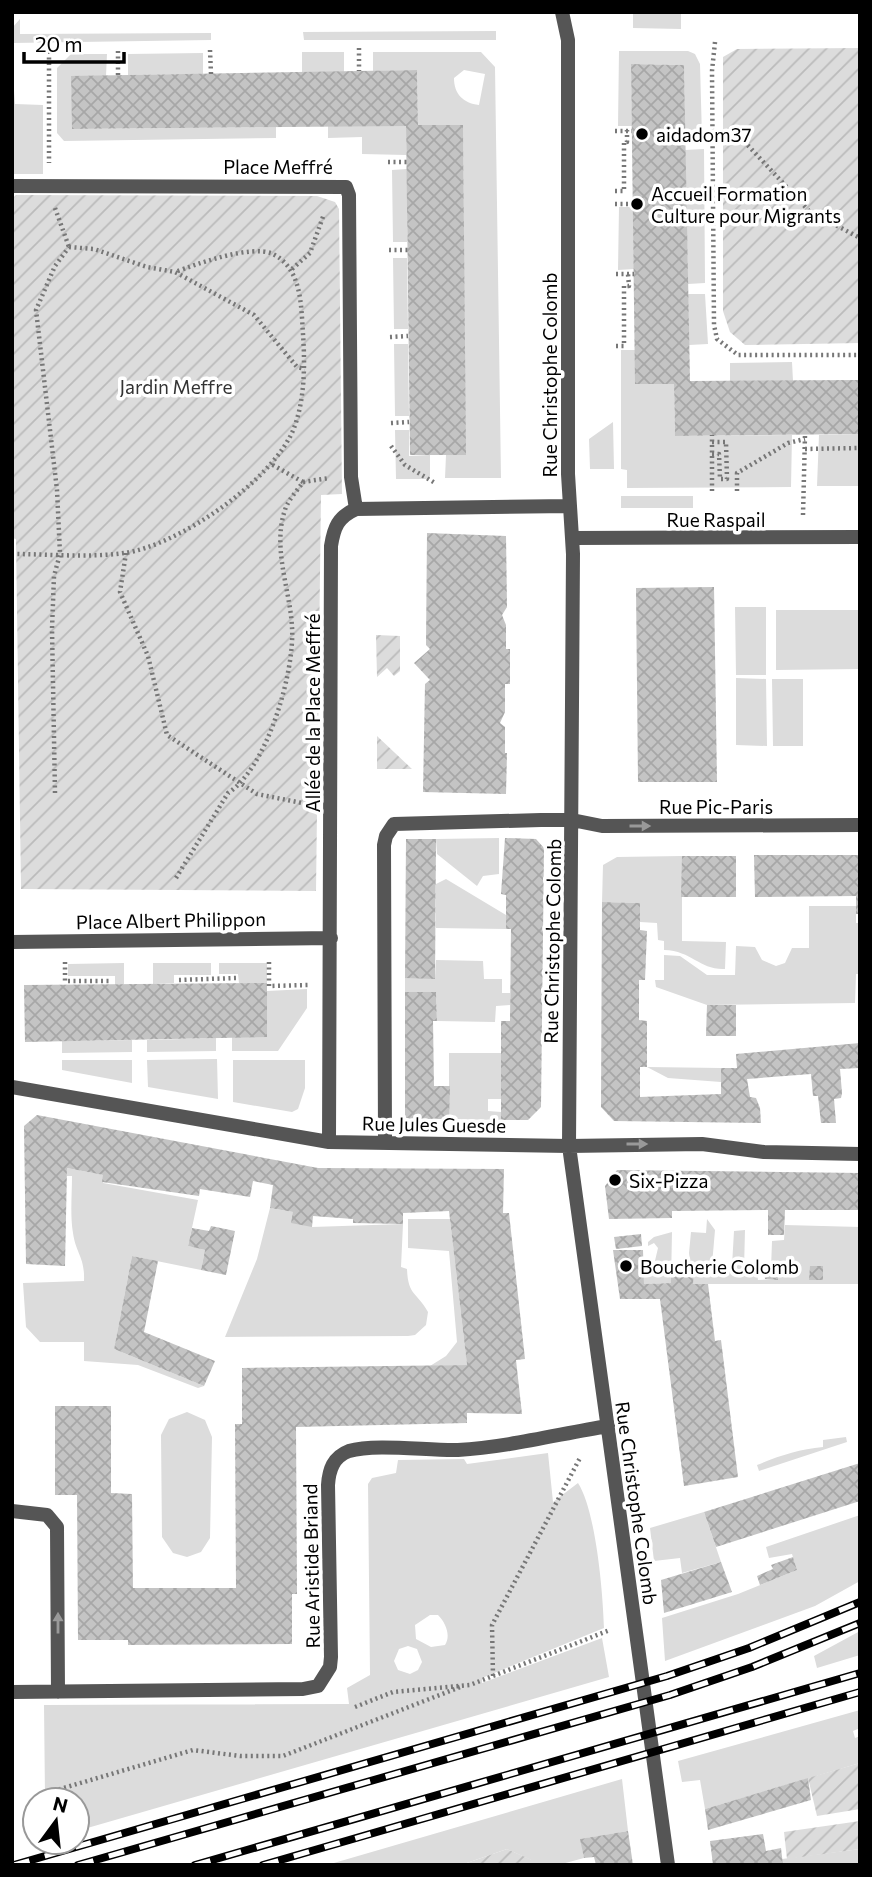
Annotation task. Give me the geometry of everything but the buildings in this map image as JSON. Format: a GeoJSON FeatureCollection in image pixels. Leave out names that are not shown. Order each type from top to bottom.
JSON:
{"type":"FeatureCollection","features":[{"type":"Feature","properties":{"kind":"street","name":"Rue Christophe Colomb"},"geometry":{"type":"LineString","coordinates":[[562,12],[568,40],[572,538],[569,1146],[668,1865]]}},
{"type":"Feature","properties":{"kind":"street","name":"Place Meffré"},"geometry":{"type":"LineString","coordinates":[[12,186],[346,187],[349,195],[351,477],[356,509]]}},
{"type":"Feature","properties":{"kind":"street"},"geometry":{"type":"LineString","coordinates":[[356,509],[570,506]]}},
{"type":"Feature","properties":{"kind":"street","name":"Allée de la Place Meffré"},"geometry":{"type":"LineString","coordinates":[[329,1142],[331,546],[334,527],[344,515],[356,509]]}},
{"type":"Feature","properties":{"kind":"street","name":"Rue Raspail"},"geometry":{"type":"LineString","coordinates":[[572,538],[860,537]]}},
{"type":"Feature","properties":{"kind":"street"},"geometry":{"type":"LineString","coordinates":[[385,1142],[384,845],[389,829],[404,821],[572,820]]}},
{"type":"Feature","properties":{"kind":"street","name":"Rue Pic-Paris"},"geometry":{"type":"LineString","coordinates":[[572,820],[603,826],[860,825]]}},
{"type":"Feature","properties":{"kind":"street","name":"Place Albert Philippon"},"geometry":{"type":"LineString","coordinates":[[12,942],[331,937]]}},
{"type":"Feature","properties":{"kind":"street","name":"Rue Jules Guesde"},"geometry":{"type":"LineString","coordinates":[[12,1087],[329,1142],[569,1146],[702,1144],[764,1152],[860,1154]]}},
{"type":"Feature","properties":{"kind":"street","name":"Rue Aristide Briand"},"geometry":{"type":"LineString","coordinates":[[12,1692],[303,1689],[318,1685],[326,1676],[331,1657],[328,1485],[329,1473],[339,1457],[360,1450],[486,1447],[608,1426]]}},
{"type":"Feature","properties":{"kind":"street"},"geometry":{"type":"LineString","coordinates":[[12,1511],[47,1515],[57,1527],[58,1692]]}},
{"type":"Feature","properties":{"kind":"path"},"geometry":{"type":"LineString","coordinates":[[715,42],[714,324],[717,339],[738,355],[860,355]]}},
{"type":"Feature","properties":{"kind":"path"},"geometry":{"type":"LineString","coordinates":[[359,48],[359,71]]}},
{"type":"Feature","properties":{"kind":"path"},"geometry":{"type":"LineString","coordinates":[[210,50],[211,74]]}},
{"type":"Feature","properties":{"kind":"path"},"geometry":{"type":"LineString","coordinates":[[118,51],[118,75]]}},
{"type":"Feature","properties":{"kind":"path"},"geometry":{"type":"LineString","coordinates":[[49,52],[50,169]]}},
{"type":"Feature","properties":{"kind":"path"},"geometry":{"type":"LineString","coordinates":[[615,131],[629,131],[627,142],[624,142],[624,191],[615,191]]}},
{"type":"Feature","properties":{"kind":"path"},"geometry":{"type":"LineString","coordinates":[[713,131],[742,139],[809,211],[860,238]]}},
{"type":"Feature","properties":{"kind":"path"},"geometry":{"type":"LineString","coordinates":[[388,162],[407,162]]}},
{"type":"Feature","properties":{"kind":"path"},"geometry":{"type":"LineString","coordinates":[[52,201],[69,247]]}},
{"type":"Feature","properties":{"kind":"path"},"geometry":{"type":"LineString","coordinates":[[615,204],[633,204]]}},
{"type":"Feature","properties":{"kind":"path"},"geometry":{"type":"LineString","coordinates":[[292,269],[310,253],[326,207]]}},
{"type":"Feature","properties":{"kind":"path"},"geometry":{"type":"LineString","coordinates":[[69,247],[94,249],[147,267],[175,272],[254,315],[297,367],[305,369]]}},
{"type":"Feature","properties":{"kind":"path"},"geometry":{"type":"LineString","coordinates":[[55,793],[54,576],[60,554],[57,490],[36,310],[55,267],[69,247]]}},
{"type":"Feature","properties":{"kind":"path"},"geometry":{"type":"LineString","coordinates":[[389,250],[408,250]]}},
{"type":"Feature","properties":{"kind":"path"},"geometry":{"type":"LineString","coordinates":[[12,554],[126,553],[187,530],[247,490],[282,452],[295,427],[305,369],[301,302],[292,269],[271,253],[220,255],[175,272]]}},
{"type":"Feature","properties":{"kind":"path"},"geometry":{"type":"LineString","coordinates":[[616,274],[631,274],[629,286],[624,286],[624,346],[616,346]]}},
{"type":"Feature","properties":{"kind":"path"},"geometry":{"type":"LineString","coordinates":[[390,337],[408,337]]}},
{"type":"Feature","properties":{"kind":"path"},"geometry":{"type":"LineString","coordinates":[[391,423],[410,422]]}},
{"type":"Feature","properties":{"kind":"path"},"geometry":{"type":"LineString","coordinates":[[737,491],[737,473],[788,443],[805,437],[803,519]]}},
{"type":"Feature","properties":{"kind":"path"},"geometry":{"type":"LineString","coordinates":[[712,454],[719,454],[720,479],[727,479],[726,442],[712,439],[712,454],[712,491]]}},
{"type":"Feature","properties":{"kind":"path"},"geometry":{"type":"LineString","coordinates":[[391,446],[405,465],[436,483]]}},
{"type":"Feature","properties":{"kind":"path"},"geometry":{"type":"LineString","coordinates":[[805,449],[860,448]]}},
{"type":"Feature","properties":{"kind":"path"},"geometry":{"type":"LineString","coordinates":[[271,464],[303,482],[335,477]]}},
{"type":"Feature","properties":{"kind":"path"},"geometry":{"type":"LineString","coordinates":[[176,878],[228,793],[241,785],[265,747],[281,706],[293,629],[281,559],[285,509],[303,482]]}},
{"type":"Feature","properties":{"kind":"path"},"geometry":{"type":"LineString","coordinates":[[126,553],[120,592],[148,656],[167,735],[257,794],[331,810]]}},
{"type":"Feature","properties":{"kind":"path"},"geometry":{"type":"LineString","coordinates":[[269,958],[270,986],[310,985]]}},
{"type":"Feature","properties":{"kind":"path"},"geometry":{"type":"LineString","coordinates":[[65,962],[65,981],[110,981]]}},
{"type":"Feature","properties":{"kind":"path"},"geometry":{"type":"LineString","coordinates":[[214,969],[214,979]]}},
{"type":"Feature","properties":{"kind":"path"},"geometry":{"type":"LineString","coordinates":[[179,980],[236,978]]}},
{"type":"Feature","properties":{"kind":"path"},"geometry":{"type":"LineString","coordinates":[[493,1676],[492,1625],[581,1456]]}},
{"type":"Feature","properties":{"kind":"path"},"geometry":{"type":"LineString","coordinates":[[70,1786],[193,1750],[240,1756],[283,1756],[610,1630]]}},
{"type":"Feature","properties":{"kind":"path"},"geometry":{"type":"LineString","coordinates":[[355,1707],[393,1692],[415,1688],[460,1687]]}},
{"type":"Feature","properties":{"kind":"green space"},"geometry":{"type":"Polygon","coordinates":[[[633,12],[681,12],[681,29],[633,28],[633,12]]]}},
{"type":"Feature","properties":{"kind":"green space"},"geometry":{"type":"Polygon","coordinates":[[[20,19],[20,34],[211,33],[211,40],[12,43],[12,28],[20,19]]]}},
{"type":"Feature","properties":{"kind":"green space"},"geometry":{"type":"Polygon","coordinates":[[[496,31],[496,40],[304,40],[303,32],[496,31]]]}},
{"type":"Feature","properties":{"kind":"green space"},"geometry":{"type":"Polygon","coordinates":[[[860,48],[860,343],[745,345],[730,332],[723,311],[723,57],[737,49],[860,48]]]}},
{"type":"Feature","properties":{"kind":"green space"},"geometry":{"type":"Polygon","coordinates":[[[619,51],[688,51],[695,54],[700,64],[702,138],[685,139],[684,65],[631,64],[632,126],[618,126],[619,51]]]}},
{"type":"Feature","properties":{"kind":"green space"},"geometry":{"type":"Polygon","coordinates":[[[302,52],[344,52],[344,72],[302,72],[302,52]]]}},
{"type":"Feature","properties":{"kind":"green space"},"geometry":{"type":"Polygon","coordinates":[[[373,52],[481,52],[495,67],[501,478],[445,478],[446,455],[465,455],[463,125],[418,125],[417,70],[373,71],[373,52]],[[464,70],[454,78],[461,97],[479,105],[485,74],[464,70]]]}},
{"type":"Feature","properties":{"kind":"green space"},"geometry":{"type":"Polygon","coordinates":[[[203,53],[203,74],[128,75],[128,54],[203,53]]]}},
{"type":"Feature","properties":{"kind":"green space"},"geometry":{"type":"Polygon","coordinates":[[[71,54],[107,54],[106,76],[71,76],[73,129],[276,127],[276,138],[64,141],[57,133],[57,68],[71,54]]]}},
{"type":"Feature","properties":{"kind":"green space"},"geometry":{"type":"Polygon","coordinates":[[[12,64],[15,104],[43,105],[43,174],[12,174],[12,64]]]}},
{"type":"Feature","properties":{"kind":"green space"},"geometry":{"type":"Polygon","coordinates":[[[328,126],[406,126],[406,155],[362,154],[362,137],[328,138],[328,126]]]}},
{"type":"Feature","properties":{"kind":"green space"},"geometry":{"type":"Polygon","coordinates":[[[704,149],[705,283],[688,284],[685,150],[704,149]]]}},
{"type":"Feature","properties":{"kind":"green space"},"geometry":{"type":"Polygon","coordinates":[[[407,169],[407,242],[393,242],[392,170],[407,169]]]}},
{"type":"Feature","properties":{"kind":"green space","name":"Jardin Meffre"},"geometry":{"type":"Polygon","coordinates":[[[16,195],[317,196],[335,202],[339,209],[342,494],[321,495],[316,891],[21,889],[16,539],[12,538],[12,199],[16,195]]]}},
{"type":"Feature","properties":{"kind":"green space"},"geometry":{"type":"Polygon","coordinates":[[[619,207],[633,207],[634,269],[618,270],[619,207]]]}},
{"type":"Feature","properties":{"kind":"green space"},"geometry":{"type":"Polygon","coordinates":[[[393,258],[407,258],[408,329],[394,329],[393,258]]]}},
{"type":"Feature","properties":{"kind":"green space"},"geometry":{"type":"Polygon","coordinates":[[[688,294],[705,294],[708,344],[689,345],[688,294]]]}},
{"type":"Feature","properties":{"kind":"green space"},"geometry":{"type":"Polygon","coordinates":[[[394,344],[408,344],[409,416],[395,416],[394,344]]]}},
{"type":"Feature","properties":{"kind":"green space"},"geometry":{"type":"Polygon","coordinates":[[[621,350],[635,350],[674,384],[675,436],[792,435],[791,487],[627,488],[627,470],[621,469],[621,350]]]}},
{"type":"Feature","properties":{"kind":"green space"},"geometry":{"type":"Polygon","coordinates":[[[792,362],[793,381],[730,381],[730,363],[792,362]]]}},
{"type":"Feature","properties":{"kind":"green space"},"geometry":{"type":"Polygon","coordinates":[[[613,422],[614,469],[590,469],[589,439],[613,422]]]}},
{"type":"Feature","properties":{"kind":"green space"},"geometry":{"type":"Polygon","coordinates":[[[395,430],[409,430],[409,456],[430,455],[430,479],[396,479],[395,430]]]}},
{"type":"Feature","properties":{"kind":"green space"},"geometry":{"type":"Polygon","coordinates":[[[860,434],[860,486],[817,486],[819,435],[860,434]]]}},
{"type":"Feature","properties":{"kind":"green space"},"geometry":{"type":"Polygon","coordinates":[[[621,496],[693,496],[693,508],[621,508],[621,496]]]}},
{"type":"Feature","properties":{"kind":"green space"},"geometry":{"type":"Polygon","coordinates":[[[735,607],[766,607],[766,675],[736,675],[735,607]]]}},
{"type":"Feature","properties":{"kind":"green space"},"geometry":{"type":"Polygon","coordinates":[[[776,610],[860,610],[860,669],[776,670],[776,610]]]}},
{"type":"Feature","properties":{"kind":"green space"},"geometry":{"type":"Polygon","coordinates":[[[376,635],[400,636],[400,671],[394,676],[387,668],[377,677],[376,635]]]}},
{"type":"Feature","properties":{"kind":"green space"},"geometry":{"type":"Polygon","coordinates":[[[736,678],[766,679],[767,746],[736,745],[736,678]]]}},
{"type":"Feature","properties":{"kind":"green space"},"geometry":{"type":"Polygon","coordinates":[[[772,679],[803,679],[803,746],[773,746],[772,679]]]}},
{"type":"Feature","properties":{"kind":"green space"},"geometry":{"type":"Polygon","coordinates":[[[377,736],[412,769],[377,769],[377,736]]]}},
{"type":"Feature","properties":{"kind":"green space"},"geometry":{"type":"Polygon","coordinates":[[[499,838],[499,874],[483,876],[477,886],[437,854],[436,839],[499,838]]]}},
{"type":"Feature","properties":{"kind":"green space"},"geometry":{"type":"Polygon","coordinates":[[[682,856],[682,941],[726,942],[725,969],[709,967],[682,954],[664,950],[664,941],[658,940],[657,923],[640,922],[640,903],[602,902],[603,865],[617,857],[682,856]]]}},
{"type":"Feature","properties":{"kind":"green space"},"geometry":{"type":"Polygon","coordinates":[[[446,879],[506,915],[506,929],[436,928],[436,884],[446,879]]]}},
{"type":"Feature","properties":{"kind":"green space"},"geometry":{"type":"Polygon","coordinates":[[[809,906],[856,906],[856,923],[860,923],[860,974],[856,974],[855,1003],[707,1005],[656,987],[655,980],[664,980],[664,955],[680,956],[707,975],[735,975],[736,946],[755,947],[762,960],[776,966],[785,963],[792,948],[809,948],[809,906]]]}},
{"type":"Feature","properties":{"kind":"green space"},"geometry":{"type":"Polygon","coordinates":[[[436,960],[483,961],[484,979],[502,979],[502,993],[510,993],[510,1005],[496,1006],[495,1022],[437,1021],[436,992],[405,992],[405,978],[435,978],[436,960]]]}},
{"type":"Feature","properties":{"kind":"green space"},"geometry":{"type":"Polygon","coordinates":[[[124,963],[124,984],[115,984],[115,976],[68,976],[68,964],[124,963]]]}},
{"type":"Feature","properties":{"kind":"green space"},"geometry":{"type":"Polygon","coordinates":[[[153,963],[211,963],[211,975],[174,975],[174,983],[153,984],[153,963]]]}},
{"type":"Feature","properties":{"kind":"green space"},"geometry":{"type":"Polygon","coordinates":[[[219,963],[267,963],[267,983],[239,983],[238,974],[219,974],[219,963]]]}},
{"type":"Feature","properties":{"kind":"green space"},"geometry":{"type":"Polygon","coordinates":[[[307,989],[307,1008],[278,1051],[232,1051],[232,1037],[267,1037],[267,991],[307,989]]]}},
{"type":"Feature","properties":{"kind":"green space"},"geometry":{"type":"Polygon","coordinates":[[[216,1038],[216,1051],[147,1052],[147,1040],[216,1038]]]}},
{"type":"Feature","properties":{"kind":"green space"},"geometry":{"type":"Polygon","coordinates":[[[132,1040],[132,1052],[62,1053],[62,1041],[132,1040]]]}},
{"type":"Feature","properties":{"kind":"green space"},"geometry":{"type":"Polygon","coordinates":[[[449,1053],[501,1053],[501,1099],[488,1099],[488,1111],[501,1112],[501,1120],[449,1119],[449,1053]]]}},
{"type":"Feature","properties":{"kind":"green space"},"geometry":{"type":"Polygon","coordinates":[[[217,1059],[218,1099],[148,1087],[147,1060],[217,1059]]]}},
{"type":"Feature","properties":{"kind":"green space"},"geometry":{"type":"Polygon","coordinates":[[[62,1060],[132,1060],[132,1083],[62,1070],[62,1060]]]}},
{"type":"Feature","properties":{"kind":"green space"},"geometry":{"type":"Polygon","coordinates":[[[233,1060],[305,1060],[305,1088],[298,1109],[292,1112],[233,1102],[233,1060]]]}},
{"type":"Feature","properties":{"kind":"green space"},"geometry":{"type":"Polygon","coordinates":[[[647,1067],[721,1068],[721,1082],[668,1078],[647,1067]]]}},
{"type":"Feature","properties":{"kind":"green space"},"geometry":{"type":"Polygon","coordinates":[[[67,1168],[103,1175],[103,1183],[198,1200],[188,1246],[205,1250],[201,1270],[132,1256],[114,1349],[204,1386],[198,1388],[138,1365],[84,1361],[84,1342],[40,1342],[26,1327],[23,1283],[84,1281],[83,1266],[74,1240],[71,1212],[72,1176],[67,1176],[67,1168]]]}},
{"type":"Feature","properties":{"kind":"green space"},"geometry":{"type":"Polygon","coordinates":[[[270,1208],[293,1212],[312,1227],[403,1224],[401,1267],[407,1269],[411,1289],[428,1312],[426,1325],[415,1335],[408,1336],[225,1337],[257,1259],[270,1208]]]}},
{"type":"Feature","properties":{"kind":"green space"},"geometry":{"type":"Polygon","coordinates":[[[408,1219],[450,1219],[467,1365],[430,1366],[446,1356],[457,1342],[449,1251],[408,1248],[408,1219]]]}},
{"type":"Feature","properties":{"kind":"green space"},"geometry":{"type":"Polygon","coordinates":[[[707,1219],[715,1230],[712,1265],[732,1266],[734,1231],[745,1230],[744,1269],[757,1270],[758,1280],[778,1279],[778,1269],[771,1269],[772,1241],[784,1240],[785,1225],[860,1227],[860,1284],[693,1284],[689,1253],[691,1232],[706,1233],[707,1219]]]}},
{"type":"Feature","properties":{"kind":"green space"},"geometry":{"type":"Polygon","coordinates":[[[672,1232],[671,1283],[644,1284],[643,1270],[654,1265],[658,1248],[654,1243],[648,1246],[648,1242],[654,1237],[672,1232]]]}},
{"type":"Feature","properties":{"kind":"green space"},"geometry":{"type":"Polygon","coordinates":[[[187,1412],[205,1420],[212,1437],[210,1538],[201,1552],[187,1557],[173,1553],[162,1537],[161,1435],[169,1419],[187,1412]]]}},
{"type":"Feature","properties":{"kind":"green space"},"geometry":{"type":"Polygon","coordinates":[[[846,1437],[847,1442],[759,1471],[757,1465],[797,1451],[823,1447],[823,1440],[846,1437]]]}},
{"type":"Feature","properties":{"kind":"green space"},"geometry":{"type":"Polygon","coordinates":[[[548,1453],[553,1502],[578,1483],[584,1496],[594,1532],[600,1574],[604,1628],[482,1678],[482,1683],[602,1638],[609,1677],[91,1827],[91,1786],[45,1786],[44,1705],[349,1704],[347,1688],[370,1675],[368,1484],[372,1478],[396,1473],[398,1460],[464,1459],[467,1464],[548,1453]],[[430,1615],[415,1625],[416,1639],[431,1647],[445,1645],[448,1638],[438,1615],[430,1615]],[[408,1646],[399,1649],[394,1661],[398,1670],[410,1674],[418,1670],[422,1662],[417,1649],[408,1646]]]}},
{"type":"Feature","properties":{"kind":"green space"},"geometry":{"type":"Polygon","coordinates":[[[704,1512],[721,1562],[682,1573],[680,1558],[654,1561],[650,1528],[704,1512]]]}},
{"type":"Feature","properties":{"kind":"green space"},"geometry":{"type":"Polygon","coordinates":[[[860,1515],[860,1581],[815,1606],[665,1661],[662,1618],[738,1594],[797,1570],[792,1554],[769,1558],[766,1547],[860,1515]]]}},
{"type":"Feature","properties":{"kind":"green space"},"geometry":{"type":"Polygon","coordinates":[[[860,1631],[860,1655],[817,1668],[814,1656],[860,1631]]]}},
{"type":"Feature","properties":{"kind":"green space"},"geometry":{"type":"Polygon","coordinates":[[[860,1710],[860,1728],[853,1731],[855,1738],[860,1736],[860,1763],[705,1809],[700,1780],[682,1782],[678,1761],[860,1710]]]}},
{"type":"Feature","properties":{"kind":"green space"},"geometry":{"type":"Polygon","coordinates":[[[860,1763],[860,1809],[817,1816],[808,1778],[860,1763]]]}},
{"type":"Feature","properties":{"kind":"green space"},"geometry":{"type":"Polygon","coordinates":[[[622,1779],[628,1831],[581,1839],[584,1858],[558,1865],[529,1865],[531,1860],[507,1849],[461,1865],[327,1865],[622,1779]]]}},
{"type":"Feature","properties":{"kind":"green space"},"geometry":{"type":"Polygon","coordinates":[[[860,1821],[860,1849],[787,1859],[784,1832],[860,1821]]]}},
{"type":"Feature","properties":{"kind":"green space"},"geometry":{"type":"Polygon","coordinates":[[[507,1849],[532,1860],[529,1865],[461,1865],[507,1849]]]}},
{"type":"Feature","properties":{"kind":"green space"},"geometry":{"type":"Polygon","coordinates":[[[860,1849],[860,1865],[783,1865],[782,1859],[860,1849]]]}},
{"type":"Feature","properties":{"kind":"railway"},"geometry":{"type":"LineString","coordinates":[[14,1865],[667,1676],[749,1648],[860,1602]]}},
{"type":"Feature","properties":{"kind":"railway"},"geometry":{"type":"LineString","coordinates":[[78,1865],[670,1695],[752,1667],[860,1623]]}},
{"type":"Feature","properties":{"kind":"railway"},"geometry":{"type":"LineString","coordinates":[[195,1865],[860,1673]]}},
{"type":"Feature","properties":{"kind":"railway"},"geometry":{"type":"LineString","coordinates":[[263,1865],[860,1692]]}},
{"type":"Feature","properties":{"kind":"place","name":"aidadom37"},"geometry":{"type":"Point","coordinates":[642,134]}},
{"type":"Feature","properties":{"kind":"place","name":"Accueil Formation Culture pour Migrants"},"geometry":{"type":"Point","coordinates":[637,204]}},
{"type":"Feature","properties":{"kind":"place","name":"Six-Pizza"},"geometry":{"type":"Point","coordinates":[615,1180]}},
{"type":"Feature","properties":{"kind":"place","name":"Boucherie Colomb"},"geometry":{"type":"Point","coordinates":[626,1266]}}]}
